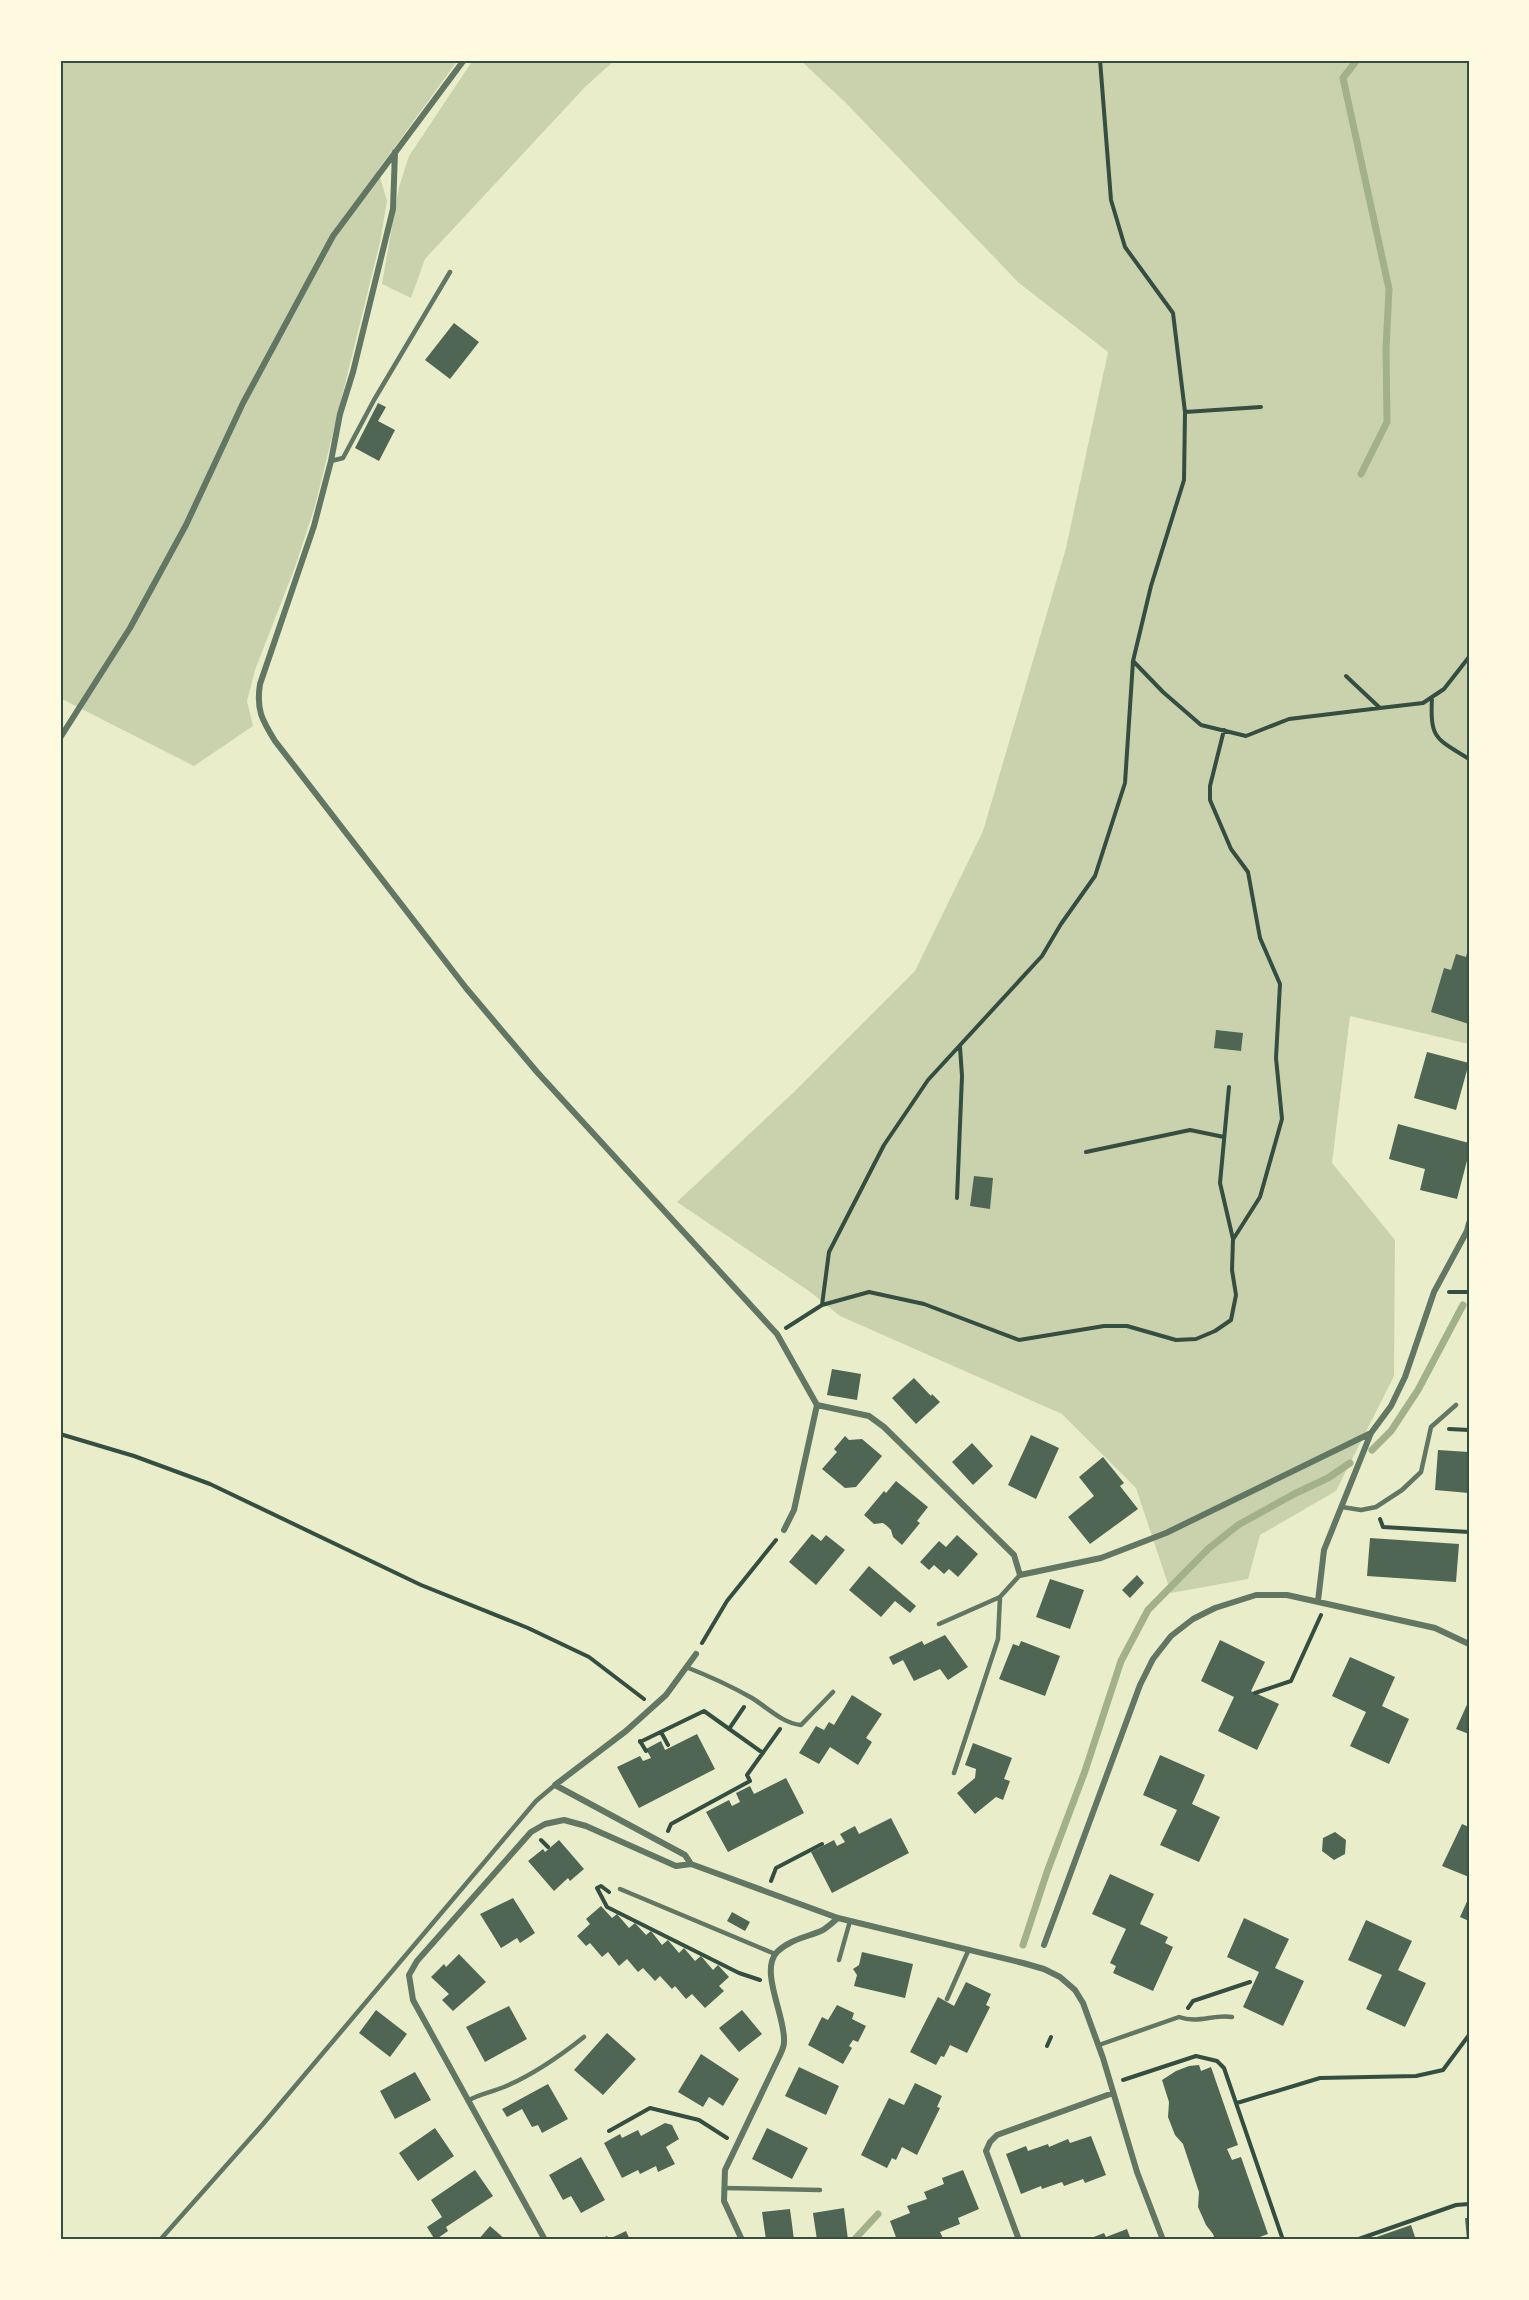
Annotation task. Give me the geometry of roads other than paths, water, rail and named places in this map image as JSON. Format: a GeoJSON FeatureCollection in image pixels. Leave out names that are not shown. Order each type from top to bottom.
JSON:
{"type":"FeatureCollection","features":[{"type":"Feature","properties":{"kind":"street"},"geometry":{"type":"LineString","coordinates":[[60,738],[141,607],[186,525],[243,403],[333,236],[464,60]]}},
{"type":"Feature","properties":{"kind":"street"},"geometry":{"type":"LineString","coordinates":[[395,152],[393,208],[314,525],[260,684],[257,701],[262,720],[275,741],[473,996],[537,1072],[777,1334],[817,1404],[794,1510],[784,1530]]}},
{"type":"Feature","properties":{"kind":"street"},"geometry":{"type":"LineString","coordinates":[[1322,1602],[1324,1550],[1371,1433],[1391,1406],[1405,1377],[1434,1292],[1467,1231],[1469,1223]]}},
{"type":"Feature","properties":{"kind":"street"},"geometry":{"type":"LineString","coordinates":[[817,1404],[869,1416],[884,1427],[1014,1555],[1020,1575],[1101,1558],[1166,1533],[1371,1433]]}},
{"type":"Feature","properties":{"kind":"street"},"geometry":{"type":"LineString","coordinates":[[1044,1945],[1140,1684],[1154,1659],[1172,1636],[1193,1619],[1215,1608],[1256,1595],[1287,1595],[1435,1628],[1469,1644]]}},
{"type":"Feature","properties":{"kind":"street"},"geometry":{"type":"LineString","coordinates":[[691,1864],[685,1855],[555,1785],[626,1731],[666,1695],[696,1654]]}},
{"type":"Feature","properties":{"kind":"street"},"geometry":{"type":"LineString","coordinates":[[545,2240],[413,2000],[409,1975],[417,1961],[523,1840],[533,1830],[545,1824],[564,1820],[586,1826],[676,1866],[691,1864],[838,1918],[969,1949],[1044,1969],[1060,1977],[1074,1990],[1083,2003],[1099,2045],[1137,2172],[1163,2240]]}},
{"type":"Feature","properties":{"kind":"street"},"geometry":{"type":"LineString","coordinates":[[742,2240],[724,2201],[725,2170],[780,2055],[784,2042],[783,2026],[772,1982],[771,1963],[775,1954],[796,1940],[824,1929],[838,1918]]}},
{"type":"Feature","properties":{"kind":"street"},"geometry":{"type":"LineString","coordinates":[[1018,2240],[986,2151],[990,2142],[997,2135],[1113,2092]]}},
{"type":"Feature","properties":{"kind":"lane"},"geometry":{"type":"LineString","coordinates":[[331,461],[343,458],[374,400],[450,272]]}},
{"type":"Feature","properties":{"kind":"lane"},"geometry":{"type":"LineString","coordinates":[[1342,1507],[1361,1510],[1376,1507],[1402,1490],[1421,1472],[1431,1427],[1456,1405]]}},
{"type":"Feature","properties":{"kind":"lane"},"geometry":{"type":"LineString","coordinates":[[939,1624],[1000,1597],[1020,1575]]}},
{"type":"Feature","properties":{"kind":"lane"},"geometry":{"type":"LineString","coordinates":[[954,1773],[998,1639],[1000,1597]]}},
{"type":"Feature","properties":{"kind":"lane"},"geometry":{"type":"LineString","coordinates":[[687,1667],[718,1680],[751,1698],[790,1724],[801,1725],[833,1692]]}},
{"type":"Feature","properties":{"kind":"lane"},"geometry":{"type":"LineString","coordinates":[[160,2240],[262,2124],[536,1801],[555,1785]]}},
{"type":"Feature","properties":{"kind":"lane"},"geometry":{"type":"LineString","coordinates":[[620,1889],[775,1954]]}},
{"type":"Feature","properties":{"kind":"lane"},"geometry":{"type":"LineString","coordinates":[[838,1960],[850,1921]]}},
{"type":"Feature","properties":{"kind":"lane"},"geometry":{"type":"LineString","coordinates":[[947,1999],[969,1949]]}},
{"type":"Feature","properties":{"kind":"lane"},"geometry":{"type":"LineString","coordinates":[[1099,2045],[1179,2017],[1191,2021],[1221,2015],[1232,2017]]}},
{"type":"Feature","properties":{"kind":"lane"},"geometry":{"type":"LineString","coordinates":[[468,2100],[483,2092],[503,2087],[559,2057],[584,2037]]}},
{"type":"Feature","properties":{"kind":"lane"},"geometry":{"type":"LineString","coordinates":[[724,2188],[820,2190]]}},
{"type":"Feature","properties":{"kind":"waterway"},"geometry":{"type":"LineString","coordinates":[[1357,60],[1343,78],[1389,289],[1386,349],[1387,422],[1361,474]]}},
{"type":"Feature","properties":{"kind":"waterway"},"geometry":{"type":"LineString","coordinates":[[1372,1450],[1391,1431],[1418,1390],[1463,1305]]}},
{"type":"Feature","properties":{"kind":"waterway"},"geometry":{"type":"LineString","coordinates":[[1023,1945],[1047,1872],[1085,1771],[1121,1661],[1148,1610],[1208,1549],[1238,1525],[1328,1478],[1350,1463]]}},
{"type":"Feature","properties":{"kind":"waterway"},"geometry":{"type":"LineString","coordinates":[[854,2240],[878,2214]]}}]}
